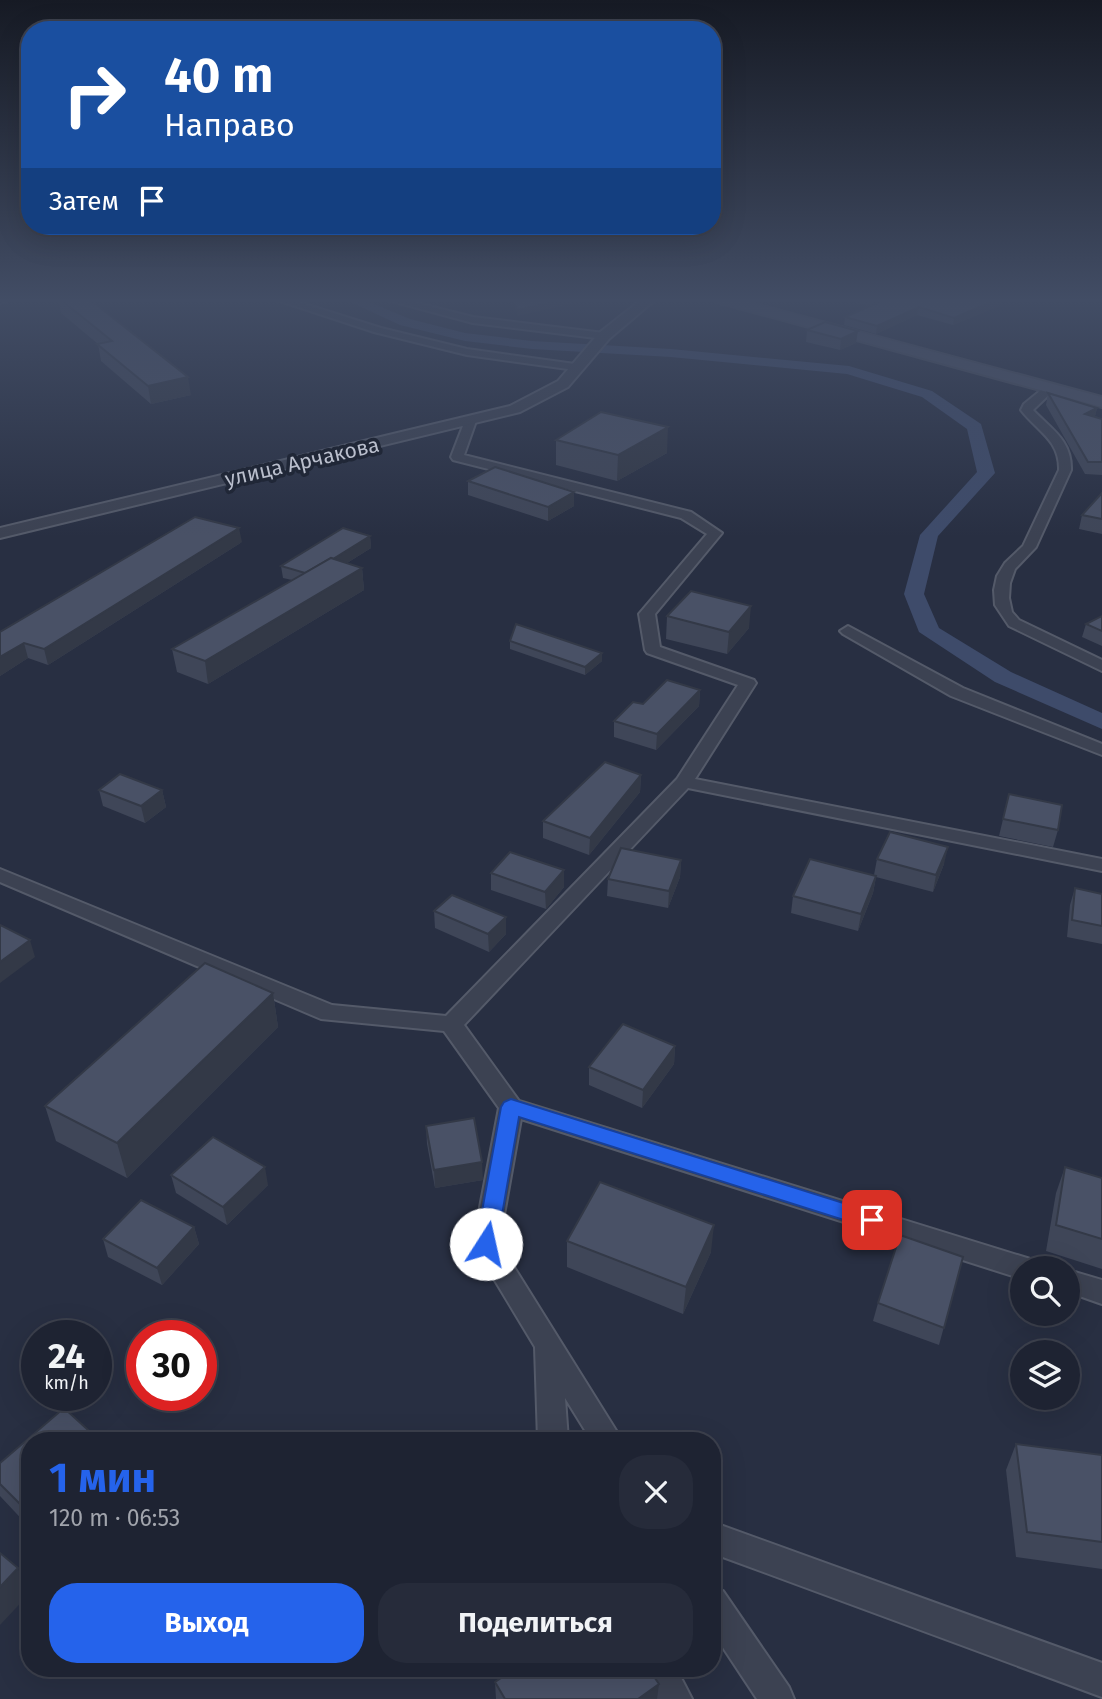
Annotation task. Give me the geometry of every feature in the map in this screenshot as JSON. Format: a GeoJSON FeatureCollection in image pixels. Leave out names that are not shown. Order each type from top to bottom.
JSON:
{"type":"FeatureCollection","features":[{"type":"Feature","properties":{"kind":"main road"},"geometry":{"type":"LineString","coordinates":[[1014,378],[1102,402]]}},
{"type":"Feature","properties":{"kind":"main road"},"geometry":{"type":"LineString","coordinates":[[1053,378],[1102,391]]}},
{"type":"Feature","properties":{"kind":"street","name":"улица Арчакова"},"geometry":{"type":"LineString","coordinates":[[0,533],[515,409],[563,384],[567,378]]}},
{"type":"Feature","properties":{"kind":"street"},"geometry":{"type":"LineString","coordinates":[[1050,388],[1028,406],[1027,410],[1055,436],[1063,448],[1066,460],[1064,478],[1028,549],[1009,567],[1001,586],[1003,611],[1014,623],[1102,666]]}},
{"type":"Feature","properties":{"kind":"street"},"geometry":{"type":"LineString","coordinates":[[451,1024],[684,782],[747,683],[653,650],[647,614],[715,533],[686,515],[457,457],[470,421]]}},
{"type":"Feature","properties":{"kind":"street"},"geometry":{"type":"LineString","coordinates":[[848,631],[957,692],[1102,750]]}},
{"type":"Feature","properties":{"kind":"street"},"geometry":{"type":"LineString","coordinates":[[684,782],[1102,866]]}},
{"type":"Feature","properties":{"kind":"street"},"geometry":{"type":"LineString","coordinates":[[0,874],[329,1013],[451,1024],[511,1107],[1010,1264]]}},
{"type":"Feature","properties":{"kind":"street"},"geometry":{"type":"LineString","coordinates":[[511,1107],[486,1244],[602,1432]]}},
{"type":"Feature","properties":{"kind":"street"},"geometry":{"type":"LineString","coordinates":[[1080,1285],[1102,1292]]}},
{"type":"Feature","properties":{"kind":"street"},"geometry":{"type":"LineString","coordinates":[[548,1344],[553,1432]]}},
{"type":"Feature","properties":{"kind":"street"},"geometry":{"type":"LineString","coordinates":[[721,1540],[1102,1681]]}},
{"type":"Feature","properties":{"kind":"street"},"geometry":{"type":"LineString","coordinates":[[721,1615],[777,1699]]}},
{"type":"Feature","properties":{"kind":"street"},"geometry":{"type":"LineString","coordinates":[[662,1677],[675,1699]]}},
{"type":"Feature","properties":{"kind":"building"},"geometry":{"type":"Polygon","coordinates":[[[139,378],[182,378],[148,386],[139,378]]]}},
{"type":"Feature","properties":{"kind":"building"},"geometry":{"type":"Polygon","coordinates":[[[1048,393],[1097,408],[1085,414],[1102,419],[1102,462],[1088,462],[1048,393]]]}},
{"type":"Feature","properties":{"kind":"building"},"geometry":{"type":"Polygon","coordinates":[[[601,412],[668,427],[618,455],[556,440],[601,412]]]}},
{"type":"Feature","properties":{"kind":"building"},"geometry":{"type":"Polygon","coordinates":[[[495,467],[574,492],[548,507],[468,481],[495,467]]]}},
{"type":"Feature","properties":{"kind":"building"},"geometry":{"type":"Polygon","coordinates":[[[1102,493],[1102,519],[1082,515],[1102,493]]]}},
{"type":"Feature","properties":{"kind":"building"},"geometry":{"type":"Polygon","coordinates":[[[195,517],[239,528],[44,649],[24,643],[0,657],[0,632],[195,517]]]}},
{"type":"Feature","properties":{"kind":"building"},"geometry":{"type":"Polygon","coordinates":[[[343,528],[370,536],[305,573],[281,566],[343,528]]]}},
{"type":"Feature","properties":{"kind":"building"},"geometry":{"type":"Polygon","coordinates":[[[331,558],[362,568],[205,661],[172,649],[331,558]]]}},
{"type":"Feature","properties":{"kind":"building"},"geometry":{"type":"Polygon","coordinates":[[[691,591],[751,606],[729,632],[667,616],[691,591]]]}},
{"type":"Feature","properties":{"kind":"building"},"geometry":{"type":"Polygon","coordinates":[[[1102,616],[1102,631],[1086,624],[1102,616]]]}},
{"type":"Feature","properties":{"kind":"building"},"geometry":{"type":"Polygon","coordinates":[[[516,624],[602,653],[585,667],[510,641],[516,624]]]}},
{"type":"Feature","properties":{"kind":"building"},"geometry":{"type":"Polygon","coordinates":[[[667,680],[700,690],[657,734],[614,721],[633,702],[643,704],[667,680]]]}},
{"type":"Feature","properties":{"kind":"building"},"geometry":{"type":"Polygon","coordinates":[[[605,762],[641,775],[590,838],[543,821],[605,762]]]}},
{"type":"Feature","properties":{"kind":"building"},"geometry":{"type":"Polygon","coordinates":[[[120,774],[162,790],[141,806],[99,790],[120,774]]]}},
{"type":"Feature","properties":{"kind":"building"},"geometry":{"type":"Polygon","coordinates":[[[1009,794],[1062,805],[1058,830],[1003,819],[1009,794]]]}},
{"type":"Feature","properties":{"kind":"building"},"geometry":{"type":"Polygon","coordinates":[[[890,832],[948,847],[936,875],[877,859],[890,832]]]}},
{"type":"Feature","properties":{"kind":"building"},"geometry":{"type":"Polygon","coordinates":[[[621,848],[681,860],[669,891],[608,879],[621,848]]]}},
{"type":"Feature","properties":{"kind":"building"},"geometry":{"type":"Polygon","coordinates":[[[510,852],[564,870],[545,892],[491,873],[510,852]]]}},
{"type":"Feature","properties":{"kind":"building"},"geometry":{"type":"Polygon","coordinates":[[[810,859],[876,876],[861,914],[793,896],[810,859]]]}},
{"type":"Feature","properties":{"kind":"building"},"geometry":{"type":"Polygon","coordinates":[[[1075,888],[1102,894],[1102,926],[1072,920],[1075,888]]]}},
{"type":"Feature","properties":{"kind":"building"},"geometry":{"type":"Polygon","coordinates":[[[452,895],[506,917],[488,934],[434,911],[452,895]]]}},
{"type":"Feature","properties":{"kind":"building"},"geometry":{"type":"Polygon","coordinates":[[[0,925],[30,940],[0,962],[0,925]]]}},
{"type":"Feature","properties":{"kind":"building"},"geometry":{"type":"Polygon","coordinates":[[[205,963],[273,993],[117,1143],[45,1106],[205,963]]]}},
{"type":"Feature","properties":{"kind":"building"},"geometry":{"type":"Polygon","coordinates":[[[623,1024],[675,1046],[643,1090],[589,1067],[623,1024]]]}},
{"type":"Feature","properties":{"kind":"building"},"geometry":{"type":"Polygon","coordinates":[[[474,1118],[482,1162],[434,1170],[426,1126],[474,1118]]]}},
{"type":"Feature","properties":{"kind":"building"},"geometry":{"type":"Polygon","coordinates":[[[213,1137],[265,1167],[223,1207],[171,1175],[213,1137]]]}},
{"type":"Feature","properties":{"kind":"building"},"geometry":{"type":"Polygon","coordinates":[[[1065,1167],[1102,1178],[1102,1239],[1056,1225],[1065,1167]]]}},
{"type":"Feature","properties":{"kind":"building"},"geometry":{"type":"Polygon","coordinates":[[[600,1182],[714,1225],[686,1287],[567,1241],[600,1182]]]}},
{"type":"Feature","properties":{"kind":"building"},"geometry":{"type":"Polygon","coordinates":[[[141,1200],[194,1227],[157,1268],[103,1239],[141,1200]]]}},
{"type":"Feature","properties":{"kind":"building"},"geometry":{"type":"Polygon","coordinates":[[[900,1235],[963,1257],[944,1328],[878,1303],[900,1235]]]}},
{"type":"Feature","properties":{"kind":"building"},"geometry":{"type":"Polygon","coordinates":[[[61,1411],[67,1411],[90,1432],[36,1432],[61,1411]]]}},
{"type":"Feature","properties":{"kind":"building"},"geometry":{"type":"Polygon","coordinates":[[[1016,1444],[1102,1455],[1102,1542],[1027,1532],[1016,1444]]]}},
{"type":"Feature","properties":{"kind":"building"},"geometry":{"type":"Polygon","coordinates":[[[21,1445],[21,1505],[0,1484],[0,1463],[21,1445]]]}},
{"type":"Feature","properties":{"kind":"building"},"geometry":{"type":"Polygon","coordinates":[[[0,1553],[18,1568],[0,1587],[0,1553]]]}},
{"type":"Feature","properties":{"kind":"building"},"geometry":{"type":"Polygon","coordinates":[[[502,1677],[654,1677],[659,1684],[638,1699],[505,1699],[495,1682],[502,1677]]]}},
{"type":"Feature","properties":{"kind":"waterway"},"geometry":{"type":"LineString","coordinates":[[876,378],[927,394],[975,427],[986,473],[929,535],[914,594],[930,632],[1003,677],[1102,722]]}},
{"type":"Feature","properties":{"kind":"route"},"geometry":{"type":"LineString","coordinates":[[486,1244],[511,1107],[872,1220]]}}]}
